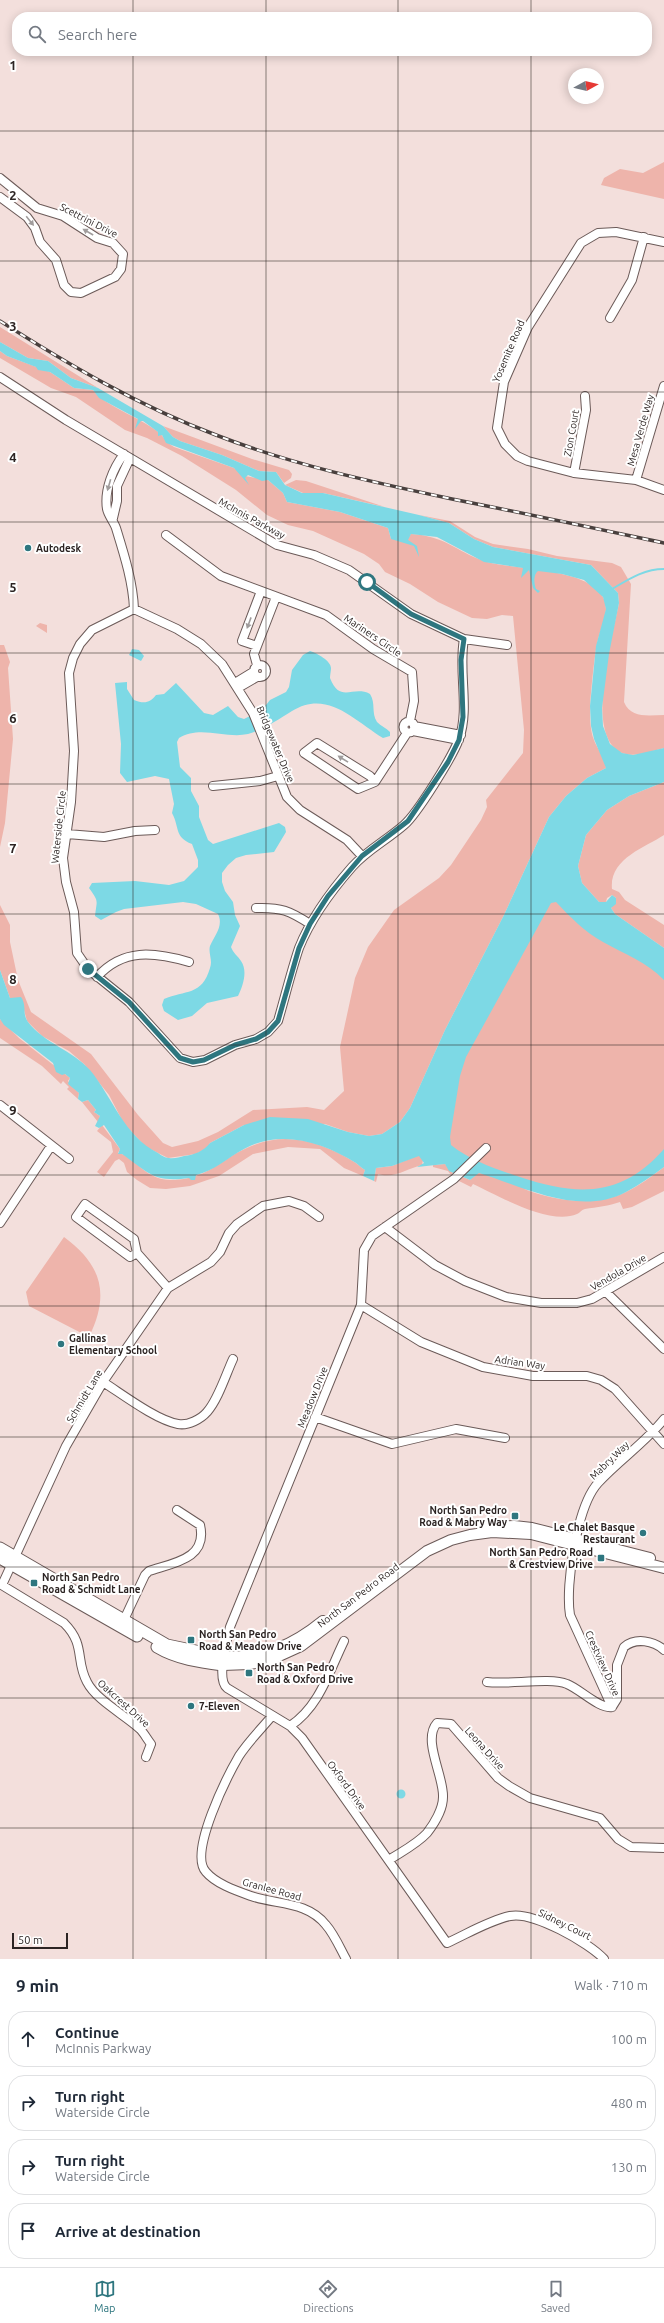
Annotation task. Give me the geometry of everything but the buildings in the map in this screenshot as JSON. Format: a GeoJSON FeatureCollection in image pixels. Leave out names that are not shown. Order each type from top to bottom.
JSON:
{"type":"FeatureCollection","features":[{"type":"Feature","properties":{"kind":"main road","name":"North San Pedro Road"},"geometry":{"type":"LineString","coordinates":[[0,1548],[15,1560],[122,1623],[166,1653],[196,1661],[224,1661]]}},
{"type":"Feature","properties":{"kind":"main road","name":"North San Pedro Road"},"geometry":{"type":"LineString","coordinates":[[0,1558],[15,1560]]}},
{"type":"Feature","properties":{"kind":"street","name":"Scettrini Drive"},"geometry":{"type":"LineString","coordinates":[[0,178],[38,208],[63,216],[97,238],[119,247],[123,254],[121,269],[116,276],[81,293],[70,292],[64,286],[56,260],[40,242],[35,228],[27,217],[0,197]]}},
{"type":"Feature","properties":{"kind":"street","name":"Yosemite Road"},"geometry":{"type":"LineString","coordinates":[[664,242],[616,232],[598,233],[581,243],[528,327],[504,382],[497,428],[505,444],[517,456],[528,461],[574,473],[636,480],[664,490]]}},
{"type":"Feature","properties":{"kind":"street"},"geometry":{"type":"LineString","coordinates":[[610,318],[632,280],[644,237]]}},
{"type":"Feature","properties":{"kind":"street","name":"McInnis Parkway"},"geometry":{"type":"LineString","coordinates":[[0,377],[127,456],[278,545],[314,555],[349,570],[411,614],[464,639],[507,645]]}},
{"type":"Feature","properties":{"kind":"street","name":"Mesa Verde Way"},"geometry":{"type":"LineString","coordinates":[[636,480],[664,386]]}},
{"type":"Feature","properties":{"kind":"street","name":"Zion Court"},"geometry":{"type":"LineString","coordinates":[[574,473],[586,410],[585,396]]}},
{"type":"Feature","properties":{"kind":"street"},"geometry":{"type":"LineString","coordinates":[[127,456],[117,486],[117,501],[113,518],[133,592],[134,609]]}},
{"type":"Feature","properties":{"kind":"street","name":"Mariners Circle"},"geometry":{"type":"LineString","coordinates":[[166,535],[221,576],[326,615],[373,649],[412,672],[414,701],[411,728],[375,782]]}},
{"type":"Feature","properties":{"kind":"street"},"geometry":{"type":"LineString","coordinates":[[256,646],[242,641],[261,591]]}},
{"type":"Feature","properties":{"kind":"street"},"geometry":{"type":"LineString","coordinates":[[237,685],[256,671],[254,654],[256,646],[276,597]]}},
{"type":"Feature","properties":{"kind":"street","name":"Waterside Circle"},"geometry":{"type":"LineString","coordinates":[[134,609],[92,630],[80,644],[73,658],[69,673],[74,752],[67,834],[63,858],[64,873],[74,912],[77,953],[88,969],[129,1002],[180,1058],[193,1062],[204,1060],[235,1045],[256,1039],[273,1027],[278,1021],[299,948],[310,924],[328,896],[362,856],[408,821],[448,762],[460,738],[463,717],[461,660],[464,639]]}},
{"type":"Feature","properties":{"kind":"street","name":"Bridgewater Drive"},"geometry":{"type":"LineString","coordinates":[[134,609],[177,629],[200,644],[222,664],[237,685],[254,714],[287,797],[300,810],[347,840],[362,856]]}},
{"type":"Feature","properties":{"kind":"street"},"geometry":{"type":"LineString","coordinates":[[411,728],[460,738]]}},
{"type":"Feature","properties":{"kind":"street"},"geometry":{"type":"LineString","coordinates":[[317,743],[370,776],[375,782],[358,789],[304,753],[317,743]]}},
{"type":"Feature","properties":{"kind":"street"},"geometry":{"type":"LineString","coordinates":[[212,786],[260,781],[278,776]]}},
{"type":"Feature","properties":{"kind":"street"},"geometry":{"type":"LineString","coordinates":[[67,834],[104,837],[135,831],[155,830]]}},
{"type":"Feature","properties":{"kind":"street"},"geometry":{"type":"LineString","coordinates":[[256,908],[274,907],[284,910],[310,924]]}},
{"type":"Feature","properties":{"kind":"street"},"geometry":{"type":"LineString","coordinates":[[97,977],[108,965],[125,957],[144,954],[164,954],[189,962]]}},
{"type":"Feature","properties":{"kind":"street"},"geometry":{"type":"LineString","coordinates":[[0,1105],[69,1159]]}},
{"type":"Feature","properties":{"kind":"street"},"geometry":{"type":"LineString","coordinates":[[0,1221],[51,1146]]}},
{"type":"Feature","properties":{"kind":"street","name":"Meadow Drive"},"geometry":{"type":"LineString","coordinates":[[224,1661],[230,1626],[361,1305],[364,1250],[372,1236],[454,1179],[486,1148]]}},
{"type":"Feature","properties":{"kind":"street","name":"Schmidt Lane"},"geometry":{"type":"LineString","coordinates":[[1,1584],[15,1560],[66,1446],[103,1382],[168,1288],[211,1262],[220,1252],[229,1233],[237,1224],[263,1206],[289,1201],[304,1206],[319,1217]]}},
{"type":"Feature","properties":{"kind":"street"},"geometry":{"type":"LineString","coordinates":[[137,1253],[130,1257],[76,1217],[85,1204],[134,1239],[137,1253],[168,1288]]}},
{"type":"Feature","properties":{"kind":"street","name":"Vendola Drive"},"geometry":{"type":"LineString","coordinates":[[385,1227],[435,1265],[465,1281],[506,1297],[541,1303],[577,1303],[606,1292],[664,1258]]}},
{"type":"Feature","properties":{"kind":"street"},"geometry":{"type":"LineString","coordinates":[[606,1292],[664,1349]]}},
{"type":"Feature","properties":{"kind":"street","name":"Adrian Way"},"geometry":{"type":"LineString","coordinates":[[361,1305],[421,1342],[483,1367],[533,1376],[588,1376],[601,1380],[615,1389],[664,1444]]}},
{"type":"Feature","properties":{"kind":"street"},"geometry":{"type":"LineString","coordinates":[[103,1382],[144,1409],[178,1424],[190,1423],[200,1420],[208,1411],[233,1359]]}},
{"type":"Feature","properties":{"kind":"street"},"geometry":{"type":"LineString","coordinates":[[315,1417],[392,1444],[456,1429],[505,1438]]}},
{"type":"Feature","properties":{"kind":"street","name":"Mabry Way"},"geometry":{"type":"LineString","coordinates":[[575,1542],[586,1501],[597,1484],[664,1419]]}},
{"type":"Feature","properties":{"kind":"street"},"geometry":{"type":"LineString","coordinates":[[122,1623],[145,1575],[149,1571],[188,1557],[200,1546],[203,1537],[200,1526],[177,1510]]}},
{"type":"Feature","properties":{"kind":"street","name":"North San Pedro Road"},"geometry":{"type":"LineString","coordinates":[[224,1661],[249,1664],[268,1661],[301,1646],[427,1551],[451,1540],[492,1532],[531,1534],[664,1561]]}},
{"type":"Feature","properties":{"kind":"street","name":"North San Pedro Road"},"geometry":{"type":"LineString","coordinates":[[575,1542],[664,1568]]}},
{"type":"Feature","properties":{"kind":"street","name":"Crestview Drive"},"geometry":{"type":"LineString","coordinates":[[575,1542],[568,1602],[570,1616],[612,1707],[615,1705],[617,1699],[617,1666],[624,1647],[633,1642],[648,1642],[658,1645],[664,1650]]}},
{"type":"Feature","properties":{"kind":"street","name":"Oakcrest Drive"},"geometry":{"type":"LineString","coordinates":[[1,1584],[64,1624],[72,1632],[77,1639],[86,1681],[93,1691],[141,1730],[151,1744],[146,1757]]}},
{"type":"Feature","properties":{"kind":"street"},"geometry":{"type":"LineString","coordinates":[[290,1726],[302,1718],[314,1704],[344,1641]]}},
{"type":"Feature","properties":{"kind":"street","name":"Oxford Drive"},"geometry":{"type":"LineString","coordinates":[[224,1661],[223,1685],[290,1726],[302,1738],[447,1943]]}},
{"type":"Feature","properties":{"kind":"street"},"geometry":{"type":"LineString","coordinates":[[487,1682],[566,1683],[595,1700],[600,1706],[612,1707]]}},
{"type":"Feature","properties":{"kind":"street","name":"Granlee Road"},"geometry":{"type":"LineString","coordinates":[[272,1716],[240,1755],[217,1800],[202,1846],[202,1864],[205,1872],[227,1886],[253,1897],[300,1906],[326,1924],[346,1959]]}},
{"type":"Feature","properties":{"kind":"street","name":"Leona Drive"},"geometry":{"type":"LineString","coordinates":[[389,1860],[426,1834],[442,1805],[442,1787],[434,1754],[432,1731],[437,1723],[442,1722],[451,1724],[498,1778],[530,1798],[600,1818],[618,1839],[631,1847],[664,1848]]}},
{"type":"Feature","properties":{"kind":"street","name":"Sidney Court"},"geometry":{"type":"LineString","coordinates":[[447,1943],[497,1920],[518,1916],[537,1921],[578,1940],[604,1959]]}},
{"type":"Feature","properties":{"kind":"shaded area"},"geometry":{"type":"Polygon","coordinates":[[[664,162],[664,199],[601,185],[604,178],[620,169],[643,173],[664,162]]]}},
{"type":"Feature","properties":{"kind":"shaded area"},"geometry":{"type":"Polygon","coordinates":[[[0,327],[98,388],[71,378],[48,361],[28,358],[0,342],[0,327]]]}},
{"type":"Feature","properties":{"kind":"shaded area"},"geometry":{"type":"Polygon","coordinates":[[[0,351],[7,356],[50,372],[74,388],[93,390],[98,396],[150,426],[174,447],[234,468],[245,476],[268,480],[283,493],[287,502],[340,512],[388,528],[391,539],[408,538],[411,534],[423,535],[442,541],[484,561],[535,569],[575,578],[591,585],[602,595],[606,613],[596,650],[590,715],[591,728],[595,743],[605,761],[606,768],[587,778],[566,796],[549,817],[504,915],[445,1030],[410,1108],[400,1122],[382,1134],[369,1136],[348,1132],[325,1124],[244,1125],[210,1143],[207,1148],[196,1154],[168,1158],[146,1147],[124,1124],[109,1095],[84,1064],[69,1051],[42,1036],[27,1021],[24,1010],[10,998],[0,970],[0,905],[10,925],[10,942],[18,980],[31,1012],[91,1054],[138,1115],[163,1143],[172,1147],[198,1141],[218,1132],[253,1110],[307,1107],[324,1110],[344,1091],[340,1047],[355,978],[368,947],[394,910],[439,878],[451,865],[481,820],[487,807],[486,800],[523,753],[524,730],[513,616],[502,615],[487,619],[472,618],[438,602],[410,584],[385,572],[379,564],[364,554],[313,531],[288,525],[267,515],[236,490],[182,456],[147,438],[125,430],[76,397],[51,388],[0,358],[0,351]]]}},
{"type":"Feature","properties":{"kind":"shaded area"},"geometry":{"type":"Polygon","coordinates":[[[163,426],[252,459],[289,470],[292,474],[291,478],[284,483],[276,472],[259,471],[222,455],[180,441],[173,437],[163,426]]]}},
{"type":"Feature","properties":{"kind":"shaded area"},"geometry":{"type":"Polygon","coordinates":[[[296,480],[306,481],[385,507],[323,493],[303,493],[285,485],[296,480]]]}},
{"type":"Feature","properties":{"kind":"shaded area"},"geometry":{"type":"Polygon","coordinates":[[[419,515],[450,521],[475,537],[493,544],[528,549],[557,556],[612,563],[621,567],[631,584],[624,702],[631,711],[636,714],[664,715],[664,748],[643,754],[632,755],[622,753],[610,743],[604,727],[602,707],[607,660],[619,603],[618,593],[591,565],[493,547],[474,539],[449,523],[419,515]]]}},
{"type":"Feature","properties":{"kind":"shaded area"},"geometry":{"type":"Polygon","coordinates":[[[40,623],[47,625],[47,633],[36,626],[40,623]]]}},
{"type":"Feature","properties":{"kind":"shaded area"},"geometry":{"type":"Polygon","coordinates":[[[0,645],[4,645],[10,662],[8,668],[13,739],[5,823],[0,847],[0,645]]]}},
{"type":"Feature","properties":{"kind":"shaded area"},"geometry":{"type":"Polygon","coordinates":[[[664,782],[664,835],[638,850],[622,862],[616,870],[612,889],[619,892],[625,900],[664,925],[664,948],[615,914],[611,908],[616,898],[612,895],[607,898],[606,902],[599,902],[582,883],[578,866],[586,835],[607,810],[629,796],[664,782]]]}},
{"type":"Feature","properties":{"kind":"shaded area"},"geometry":{"type":"Polygon","coordinates":[[[561,880],[664,951],[664,1156],[635,1186],[562,1195],[524,1189],[548,1197],[575,1201],[602,1200],[631,1190],[664,1167],[664,1191],[632,1207],[623,1209],[620,1202],[585,1209],[577,1214],[566,1217],[539,1213],[510,1202],[473,1184],[471,1187],[459,1181],[463,1177],[470,1180],[478,1173],[425,1139],[480,979],[561,880]]]}},
{"type":"Feature","properties":{"kind":"shaded area"},"geometry":{"type":"Polygon","coordinates":[[[0,1019],[19,1038],[70,1078],[68,1081],[79,1093],[78,1099],[67,1089],[69,1087],[63,1081],[61,1084],[42,1066],[0,1038],[0,1019]]]}},
{"type":"Feature","properties":{"kind":"shaded area"},"geometry":{"type":"Polygon","coordinates":[[[88,1100],[96,1110],[94,1112],[100,1116],[98,1122],[82,1102],[88,1100]]]}},
{"type":"Feature","properties":{"kind":"shaded area"},"geometry":{"type":"Polygon","coordinates":[[[102,1125],[120,1149],[118,1153],[129,1158],[147,1172],[162,1179],[180,1180],[195,1176],[209,1170],[246,1148],[262,1142],[278,1139],[293,1139],[324,1147],[340,1154],[365,1170],[363,1176],[344,1168],[320,1149],[288,1147],[253,1154],[219,1176],[190,1186],[166,1189],[150,1188],[127,1172],[124,1163],[119,1159],[115,1161],[104,1177],[97,1172],[113,1152],[111,1142],[97,1131],[102,1125]]]}},
{"type":"Feature","properties":{"kind":"shaded area"},"geometry":{"type":"Polygon","coordinates":[[[419,1155],[423,1160],[422,1165],[396,1174],[378,1174],[376,1182],[374,1181],[376,1168],[392,1166],[419,1155]]]}},
{"type":"Feature","properties":{"kind":"shaded area"},"geometry":{"type":"Polygon","coordinates":[[[445,1164],[453,1172],[451,1175],[448,1171],[433,1167],[433,1165],[445,1164]]]}},
{"type":"Feature","properties":{"kind":"shaded area"},"geometry":{"type":"Polygon","coordinates":[[[64,1237],[87,1258],[99,1281],[99,1307],[96,1322],[89,1337],[29,1306],[26,1292],[64,1237]]]}},
{"type":"Feature","properties":{"kind":"water"},"geometry":{"type":"Polygon","coordinates":[[[0,342],[28,358],[48,361],[71,378],[98,388],[163,426],[173,437],[180,441],[222,455],[259,471],[276,472],[285,485],[302,493],[323,493],[419,515],[449,523],[474,539],[493,547],[591,565],[618,593],[619,603],[609,654],[602,708],[603,726],[610,744],[622,753],[633,755],[664,748],[664,782],[629,796],[607,810],[586,835],[578,866],[582,883],[599,902],[606,902],[612,895],[616,898],[616,904],[611,908],[615,914],[664,948],[664,980],[643,963],[590,934],[572,919],[556,902],[551,903],[466,1057],[460,1076],[450,1137],[451,1145],[475,1160],[520,1177],[560,1188],[597,1188],[615,1184],[631,1177],[648,1165],[664,1149],[664,1167],[626,1192],[608,1199],[590,1202],[571,1201],[533,1192],[479,1173],[470,1180],[449,1171],[445,1164],[417,1167],[424,1163],[419,1156],[392,1166],[376,1168],[374,1181],[363,1176],[365,1170],[356,1163],[329,1149],[315,1144],[286,1139],[258,1143],[244,1149],[215,1167],[196,1175],[195,1180],[191,1180],[189,1178],[167,1179],[152,1175],[122,1154],[118,1154],[120,1149],[104,1125],[99,1128],[95,1126],[100,1116],[94,1112],[96,1110],[88,1100],[82,1102],[78,1099],[79,1093],[68,1084],[70,1078],[65,1074],[62,1075],[56,1072],[53,1063],[4,1025],[0,1019],[0,970],[10,998],[21,997],[23,1000],[25,1016],[28,1022],[42,1036],[83,1063],[98,1081],[120,1116],[136,1137],[146,1146],[168,1158],[195,1154],[210,1143],[244,1125],[270,1117],[308,1119],[348,1132],[369,1136],[382,1134],[400,1122],[410,1108],[445,1030],[504,915],[549,817],[566,796],[587,778],[606,768],[594,739],[591,726],[590,706],[596,646],[606,609],[603,597],[584,580],[562,574],[538,571],[534,580],[536,589],[540,591],[538,593],[533,588],[529,570],[521,578],[523,568],[484,562],[437,537],[411,534],[408,540],[417,546],[419,557],[414,546],[391,539],[388,528],[340,512],[287,502],[283,493],[268,480],[262,481],[248,475],[245,478],[249,485],[234,468],[166,443],[162,435],[158,436],[158,432],[143,421],[141,421],[135,429],[138,419],[99,398],[93,390],[74,388],[50,372],[38,370],[36,367],[7,356],[0,351],[0,342]]]}},
{"type":"Feature","properties":{"kind":"water"},"geometry":{"type":"Polygon","coordinates":[[[132,649],[139,650],[144,656],[141,661],[129,655],[132,649]]]}},
{"type":"Feature","properties":{"kind":"water"},"geometry":{"type":"Polygon","coordinates":[[[310,651],[320,655],[329,663],[331,668],[330,678],[338,690],[343,692],[358,691],[370,694],[373,701],[375,719],[390,732],[390,736],[383,738],[340,710],[329,705],[317,703],[305,705],[265,727],[248,734],[231,735],[204,732],[187,734],[179,738],[177,742],[180,767],[191,778],[191,791],[199,806],[199,817],[208,840],[213,844],[279,823],[285,827],[286,832],[274,852],[246,855],[236,858],[222,873],[222,882],[225,891],[233,902],[235,915],[240,926],[231,947],[241,961],[244,969],[242,988],[238,996],[207,1003],[192,1016],[178,1020],[164,1011],[162,1005],[164,999],[192,991],[197,988],[207,977],[211,965],[210,946],[218,931],[220,923],[218,914],[196,904],[183,902],[124,909],[101,920],[95,916],[97,903],[89,888],[92,883],[135,881],[169,885],[184,881],[198,867],[198,860],[192,844],[182,838],[178,832],[172,813],[174,804],[169,779],[155,776],[127,782],[120,773],[121,744],[115,683],[127,682],[127,689],[134,700],[144,702],[151,700],[156,695],[164,694],[176,683],[204,713],[213,715],[228,706],[238,717],[244,719],[262,710],[270,700],[286,692],[289,687],[292,670],[303,655],[310,651]]]}},
{"type":"Feature","properties":{"kind":"water"},"geometry":{"type":"Polygon","coordinates":[[[399,1790],[403,1790],[405,1794],[403,1798],[399,1798],[397,1796],[397,1792],[399,1790]]]}},
{"type":"Feature","properties":{"kind":"waterway"},"geometry":{"type":"LineString","coordinates":[[612,589],[643,573],[657,569],[664,569]]}},
{"type":"Feature","properties":{"kind":"railway"},"geometry":{"type":"LineString","coordinates":[[0,321],[78,369],[132,398],[187,424],[245,446],[303,464],[362,479],[664,543]]}},
{"type":"Feature","properties":{"kind":"place","name":"Autodesk"},"geometry":{"type":"Point","coordinates":[28,548]}},
{"type":"Feature","properties":{"kind":"place","name":"Gallinas Elementary School"},"geometry":{"type":"Point","coordinates":[61,1344]}},
{"type":"Feature","properties":{"kind":"place","name":"North San Pedro Road & Mabry Way"},"geometry":{"type":"Point","coordinates":[515,1516]}},
{"type":"Feature","properties":{"kind":"place","name":"Le Chalet Basque Restaurant"},"geometry":{"type":"Point","coordinates":[643,1533]}},
{"type":"Feature","properties":{"kind":"place","name":"North San Pedro Road & Crestview Drive"},"geometry":{"type":"Point","coordinates":[601,1558]}},
{"type":"Feature","properties":{"kind":"place","name":"North San Pedro Road & Schmidt Lane"},"geometry":{"type":"Point","coordinates":[34,1583]}},
{"type":"Feature","properties":{"kind":"place","name":"North San Pedro Road & Meadow Drive"},"geometry":{"type":"Point","coordinates":[191,1640]}},
{"type":"Feature","properties":{"kind":"place","name":"North San Pedro Road & Oxford Drive"},"geometry":{"type":"Point","coordinates":[249,1673]}},
{"type":"Feature","properties":{"kind":"place","name":"7-Eleven"},"geometry":{"type":"Point","coordinates":[191,1706]}},
{"type":"Feature","properties":{"kind":"route"},"geometry":{"type":"LineString","coordinates":[[88,969],[129,1002],[159,1032],[180,1058],[193,1062],[204,1060],[235,1045],[256,1039],[268,1032],[278,1021],[299,948],[310,924],[328,896],[362,856],[408,821],[448,762],[461,735],[463,717],[461,660],[464,639],[411,614],[367,582]]}}]}
